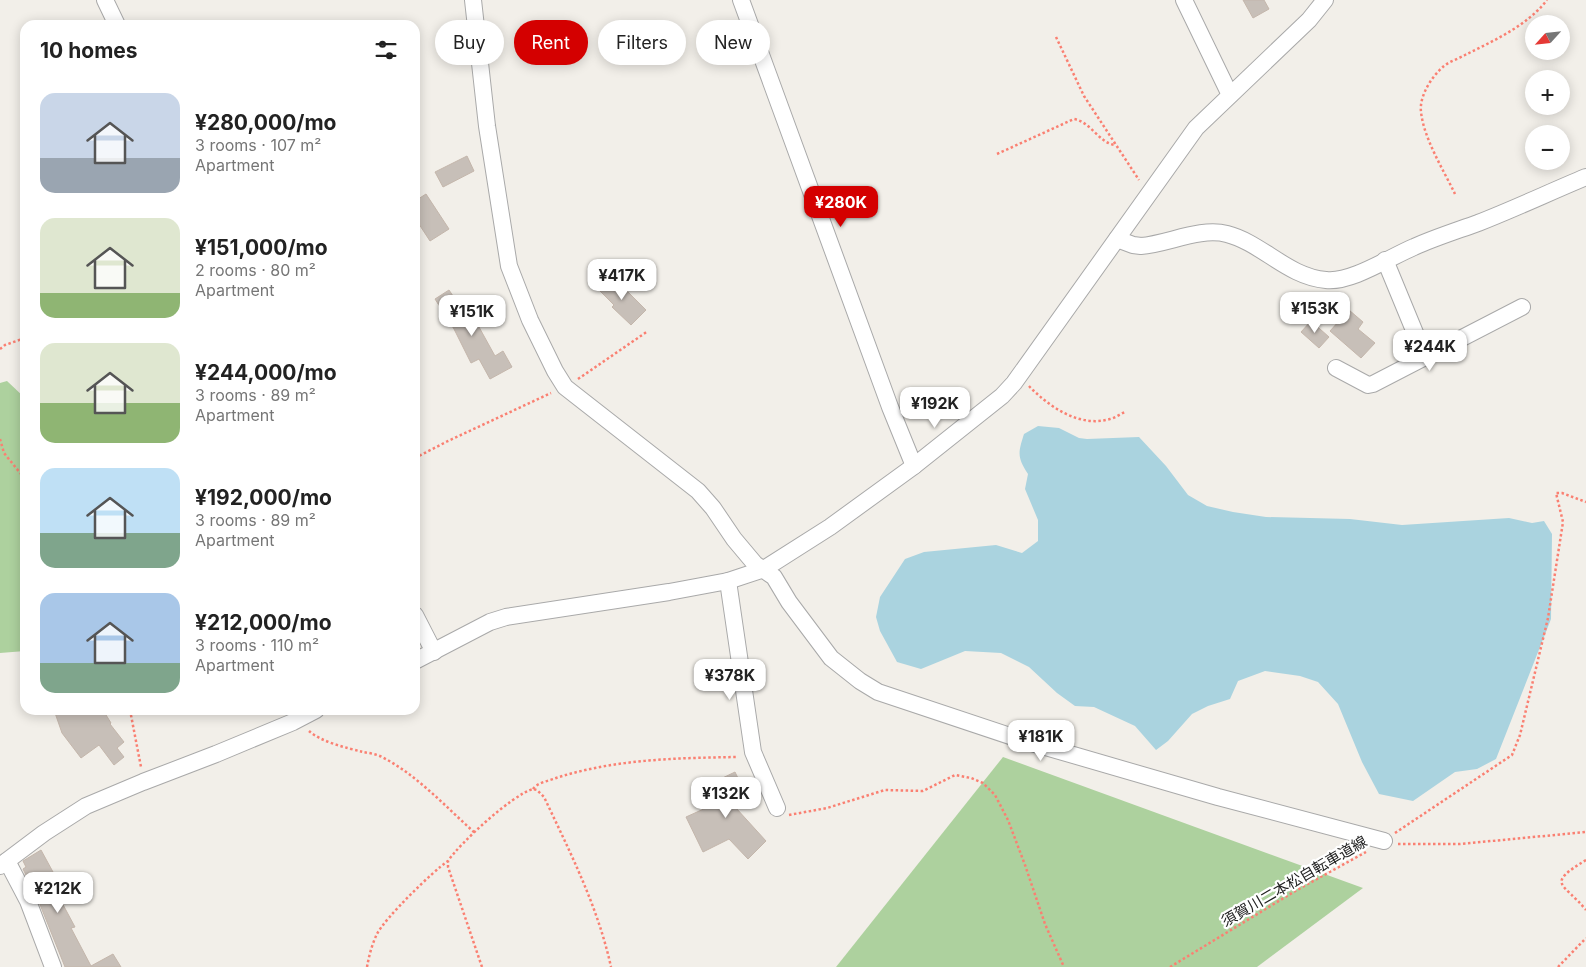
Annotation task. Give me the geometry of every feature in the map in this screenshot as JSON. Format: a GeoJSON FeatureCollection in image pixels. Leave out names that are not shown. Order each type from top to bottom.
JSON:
{"type":"FeatureCollection","features":[{"type":"Feature","properties":{"kind":"street"},"geometry":{"type":"LineString","coordinates":[[105,0],[115,20]]}},
{"type":"Feature","properties":{"kind":"street"},"geometry":{"type":"LineString","coordinates":[[473,0],[487,126],[509,266],[530,320],[555,371],[565,387],[698,491],[749,557],[774,576],[789,602],[831,658],[860,681],[878,692],[960,721],[1218,797],[1384,841]]}},
{"type":"Feature","properties":{"kind":"street"},"geometry":{"type":"LineString","coordinates":[[742,0],[883,388],[914,466]]}},
{"type":"Feature","properties":{"kind":"street"},"geometry":{"type":"LineString","coordinates":[[1184,0],[1230,95]]}},
{"type":"Feature","properties":{"kind":"street"},"geometry":{"type":"LineString","coordinates":[[420,659],[490,622],[506,617],[728,581],[764,568],[822,533],[914,466],[1002,396],[1020,376],[1196,128],[1309,20],[1324,0]]}},
{"type":"Feature","properties":{"kind":"street"},"geometry":{"type":"LineString","coordinates":[[1117,239],[1141,246],[1199,234],[1227,234],[1304,276],[1338,280],[1354,275],[1412,247],[1479,222],[1586,177]]}},
{"type":"Feature","properties":{"kind":"street"},"geometry":{"type":"LineString","coordinates":[[1385,260],[1425,357]]}},
{"type":"Feature","properties":{"kind":"street"},"geometry":{"type":"LineString","coordinates":[[1336,368],[1368,385],[1373,384],[1522,307]]}},
{"type":"Feature","properties":{"kind":"street"},"geometry":{"type":"LineString","coordinates":[[728,581],[755,757],[777,808]]}},
{"type":"Feature","properties":{"kind":"street"},"geometry":{"type":"LineString","coordinates":[[420,625],[434,652]]}},
{"type":"Feature","properties":{"kind":"street"},"geometry":{"type":"LineString","coordinates":[[53,967],[28,901],[4,863],[44,833],[86,806],[216,754],[307,715]]}},
{"type":"Feature","properties":{"kind":"path"},"geometry":{"type":"LineString","coordinates":[[1455,194],[1431,145],[1421,116],[1421,103],[1425,92],[1444,65],[1532,16],[1547,0]]}},
{"type":"Feature","properties":{"kind":"path"},"geometry":{"type":"LineString","coordinates":[[1056,37],[1084,96],[1149,194]]}},
{"type":"Feature","properties":{"kind":"path"},"geometry":{"type":"LineString","coordinates":[[997,154],[1074,119],[1084,123],[1105,142],[1115,145]]}},
{"type":"Feature","properties":{"kind":"path"},"geometry":{"type":"LineString","coordinates":[[420,455],[565,387],[648,332]]}},
{"type":"Feature","properties":{"kind":"path"},"geometry":{"type":"LineString","coordinates":[[0,349],[5,345],[20,340]]}},
{"type":"Feature","properties":{"kind":"path"},"geometry":{"type":"LineString","coordinates":[[1020,376],[1042,400],[1078,420],[1096,421],[1110,419],[1125,412]]}},
{"type":"Feature","properties":{"kind":"path"},"geometry":{"type":"LineString","coordinates":[[0,439],[4,453],[20,473]]}},
{"type":"Feature","properties":{"kind":"path"},"geometry":{"type":"LineString","coordinates":[[1384,841],[1512,755],[1520,735],[1551,599],[1564,522],[1556,493],[1562,493],[1586,502]]}},
{"type":"Feature","properties":{"kind":"path"},"geometry":{"type":"LineString","coordinates":[[131,715],[143,782]]}},
{"type":"Feature","properties":{"kind":"path"},"geometry":{"type":"LineString","coordinates":[[299,719],[315,736],[342,747],[379,756],[395,765],[475,833]]}},
{"type":"Feature","properties":{"kind":"path"},"geometry":{"type":"LineString","coordinates":[[366,967],[377,934],[384,923],[511,800],[533,789],[535,785],[608,764],[700,758],[755,757]]}},
{"type":"Feature","properties":{"kind":"path"},"geometry":{"type":"LineString","coordinates":[[777,808],[783,813],[796,815],[827,808],[885,790],[923,791],[955,776],[971,778],[982,783],[995,795],[1008,820],[1026,866],[1044,924],[1064,967]]}},
{"type":"Feature","properties":{"kind":"path"},"geometry":{"type":"LineString","coordinates":[[533,789],[537,790],[544,797],[590,897],[606,944],[611,967]]}},
{"type":"Feature","properties":{"kind":"path","name":"須賀川二本松自転車道線"},"geometry":{"type":"LineString","coordinates":[[1170,967],[1297,890],[1384,841],[1405,845],[1460,844],[1586,832]]}},
{"type":"Feature","properties":{"kind":"path"},"geometry":{"type":"LineString","coordinates":[[1586,860],[1571,868],[1563,875],[1561,880],[1563,887],[1586,910]]}},
{"type":"Feature","properties":{"kind":"path"},"geometry":{"type":"LineString","coordinates":[[448,861],[448,867],[482,967]]}},
{"type":"Feature","properties":{"kind":"path"},"geometry":{"type":"LineString","coordinates":[[1558,967],[1586,938]]}},
{"type":"Feature","properties":{"kind":"green space"},"geometry":{"type":"Polygon","coordinates":[[[7,381],[20,393],[20,651],[0,653],[0,383],[7,381]]]}},
{"type":"Feature","properties":{"kind":"green space"},"geometry":{"type":"Polygon","coordinates":[[[1003,757],[1363,888],[1257,967],[836,967],[1003,757]]]}},
{"type":"Feature","properties":{"kind":"water"},"geometry":{"type":"Polygon","coordinates":[[[1038,426],[1059,428],[1079,438],[1087,439],[1139,437],[1166,466],[1188,495],[1207,506],[1233,512],[1266,517],[1350,519],[1402,525],[1509,518],[1532,523],[1544,521],[1552,534],[1551,619],[1496,759],[1477,769],[1455,772],[1413,801],[1379,794],[1362,762],[1338,704],[1318,682],[1300,676],[1265,671],[1238,681],[1230,699],[1208,706],[1192,714],[1168,741],[1156,750],[1135,726],[1094,707],[1075,706],[1057,693],[1029,667],[1001,653],[965,651],[921,669],[897,662],[880,631],[876,617],[880,597],[905,559],[924,552],[996,545],[1022,553],[1038,541],[1038,520],[1025,489],[1028,474],[1020,459],[1020,455],[1024,434],[1038,426]]]}},
{"type":"Feature","properties":{"kind":"building"},"geometry":{"type":"Polygon","coordinates":[[[1243,0],[1264,0],[1269,9],[1253,18],[1243,0]]]}},
{"type":"Feature","properties":{"kind":"building"},"geometry":{"type":"Polygon","coordinates":[[[467,156],[474,171],[443,187],[435,172],[467,156]]]}},
{"type":"Feature","properties":{"kind":"building"},"geometry":{"type":"Polygon","coordinates":[[[426,194],[449,229],[430,241],[420,226],[420,198],[426,194]]]}},
{"type":"Feature","properties":{"kind":"building"},"geometry":{"type":"Polygon","coordinates":[[[613,276],[646,310],[631,325],[612,307],[614,305],[599,290],[613,276]]]}},
{"type":"Feature","properties":{"kind":"building"},"geometry":{"type":"Polygon","coordinates":[[[449,290],[469,320],[474,318],[495,356],[503,351],[512,367],[490,379],[479,359],[471,363],[454,329],[435,299],[449,290]]]}},
{"type":"Feature","properties":{"kind":"building"},"geometry":{"type":"Polygon","coordinates":[[[1349,310],[1363,322],[1358,329],[1375,343],[1361,358],[1330,331],[1349,310]]]}},
{"type":"Feature","properties":{"kind":"building"},"geometry":{"type":"Polygon","coordinates":[[[1311,321],[1329,337],[1319,348],[1301,332],[1311,321]]]}},
{"type":"Feature","properties":{"kind":"building"},"geometry":{"type":"Polygon","coordinates":[[[56,715],[106,715],[110,724],[124,742],[117,748],[124,757],[114,765],[99,745],[81,758],[62,733],[56,715]]]}},
{"type":"Feature","properties":{"kind":"building"},"geometry":{"type":"Polygon","coordinates":[[[735,772],[749,801],[736,808],[766,841],[748,859],[729,839],[703,852],[686,817],[717,803],[708,785],[735,772]]]}},
{"type":"Feature","properties":{"kind":"building"},"geometry":{"type":"Polygon","coordinates":[[[41,850],[59,883],[53,886],[75,927],[71,928],[91,966],[113,954],[121,967],[65,967],[37,897],[23,869],[26,867],[23,861],[41,850]]]}}]}
